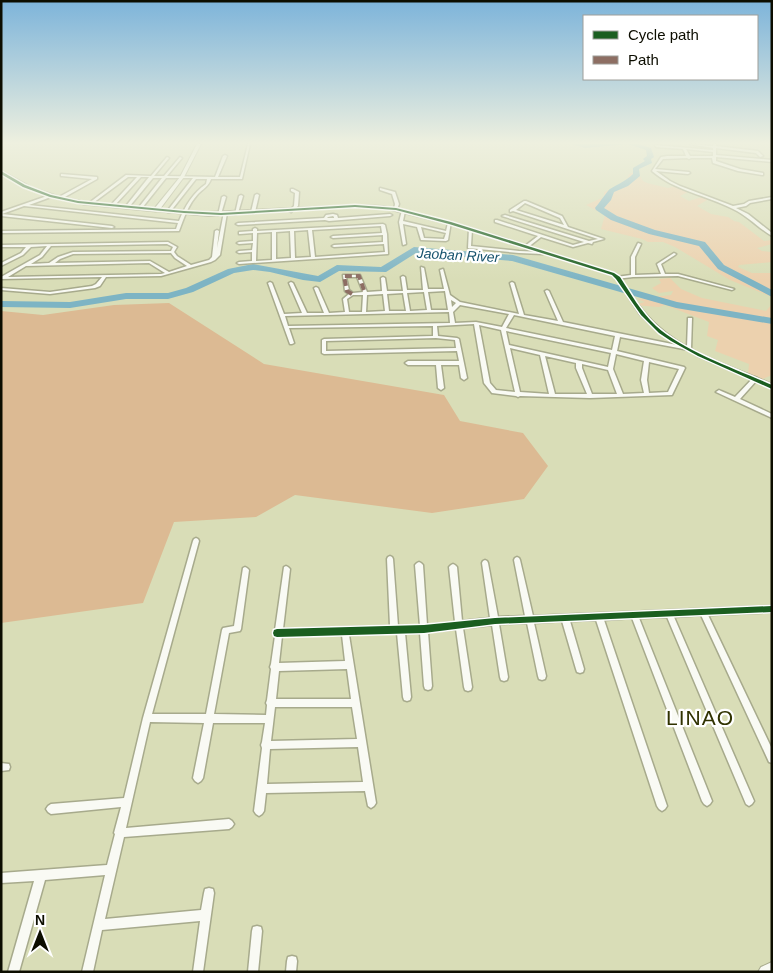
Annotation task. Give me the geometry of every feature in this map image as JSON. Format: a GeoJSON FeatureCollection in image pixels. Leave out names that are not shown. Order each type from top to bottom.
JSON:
{"type":"FeatureCollection","features":[{"type":"Feature","properties":{"kind":"street"},"geometry":{"type":"LineString","coordinates":[[33,189],[60,198],[156,210],[222,214],[368,206],[396,209],[450,223],[605,271],[618,278],[645,316],[661,332],[689,349],[772,387]]}},
{"type":"Feature","properties":{"kind":"street"},"geometry":{"type":"LineString","coordinates":[[60,198],[75,189]]}},
{"type":"Feature","properties":{"kind":"street"},"geometry":{"type":"LineString","coordinates":[[91,203],[109,189]]}},
{"type":"Feature","properties":{"kind":"street"},"geometry":{"type":"LineString","coordinates":[[113,205],[128,189]]}},
{"type":"Feature","properties":{"kind":"street"},"geometry":{"type":"LineString","coordinates":[[127,207],[142,189]]}},
{"type":"Feature","properties":{"kind":"street"},"geometry":{"type":"LineString","coordinates":[[140,208],[156,189]]}},
{"type":"Feature","properties":{"kind":"street"},"geometry":{"type":"LineString","coordinates":[[156,210],[172,189]]}},
{"type":"Feature","properties":{"kind":"street"},"geometry":{"type":"LineString","coordinates":[[169,211],[186,189]]}},
{"type":"Feature","properties":{"kind":"street"},"geometry":{"type":"LineString","coordinates":[[1,232],[178,230],[184,212],[199,189]]}},
{"type":"Feature","properties":{"kind":"street"},"geometry":{"type":"LineString","coordinates":[[383,189],[394,193],[397,204],[396,209]]}},
{"type":"Feature","properties":{"kind":"street"},"geometry":{"type":"LineString","coordinates":[[687,189],[733,207],[772,235]]}},
{"type":"Feature","properties":{"kind":"street"},"geometry":{"type":"LineString","coordinates":[[291,210],[296,206],[297,192],[292,190]]}},
{"type":"Feature","properties":{"kind":"street"},"geometry":{"type":"LineString","coordinates":[[253,212],[257,195]]}},
{"type":"Feature","properties":{"kind":"street"},"geometry":{"type":"LineString","coordinates":[[1,214],[50,196]]}},
{"type":"Feature","properties":{"kind":"street"},"geometry":{"type":"LineString","coordinates":[[236,213],[241,196]]}},
{"type":"Feature","properties":{"kind":"street"},"geometry":{"type":"LineString","coordinates":[[1,278],[168,273],[214,259],[224,198]]}},
{"type":"Feature","properties":{"kind":"street"},"geometry":{"type":"LineString","coordinates":[[733,207],[772,198]]}},
{"type":"Feature","properties":{"kind":"street"},"geometry":{"type":"LineString","coordinates":[[513,210],[602,239],[573,246],[496,221],[525,202],[561,217],[566,226]]}},
{"type":"Feature","properties":{"kind":"street"},"geometry":{"type":"LineString","coordinates":[[23,205],[180,222]]}},
{"type":"Feature","properties":{"kind":"street"},"geometry":{"type":"LineString","coordinates":[[323,208],[331,218]]}},
{"type":"Feature","properties":{"kind":"street"},"geometry":{"type":"LineString","coordinates":[[332,208],[331,228],[336,256]]}},
{"type":"Feature","properties":{"kind":"street"},"geometry":{"type":"LineString","coordinates":[[403,211],[401,222],[404,244]]}},
{"type":"Feature","properties":{"kind":"street"},"geometry":{"type":"LineString","coordinates":[[1,214],[132,230]]}},
{"type":"Feature","properties":{"kind":"street"},"geometry":{"type":"LineString","coordinates":[[238,224],[390,215]]}},
{"type":"Feature","properties":{"kind":"street"},"geometry":{"type":"LineString","coordinates":[[504,216],[591,242]]}},
{"type":"Feature","properties":{"kind":"street"},"geometry":{"type":"LineString","coordinates":[[401,222],[448,232]]}},
{"type":"Feature","properties":{"kind":"street"},"geometry":{"type":"LineString","coordinates":[[254,261],[255,223]]}},
{"type":"Feature","properties":{"kind":"street"},"geometry":{"type":"LineString","coordinates":[[419,226],[422,239],[446,240],[450,223]]}},
{"type":"Feature","properties":{"kind":"street"},"geometry":{"type":"LineString","coordinates":[[239,263],[387,253],[383,225],[240,233]]}},
{"type":"Feature","properties":{"kind":"street"},"geometry":{"type":"LineString","coordinates":[[310,229],[313,257]]}},
{"type":"Feature","properties":{"kind":"street"},"geometry":{"type":"LineString","coordinates":[[470,229],[469,246],[544,253]]}},
{"type":"Feature","properties":{"kind":"street"},"geometry":{"type":"LineString","coordinates":[[292,230],[293,259]]}},
{"type":"Feature","properties":{"kind":"street"},"geometry":{"type":"LineString","coordinates":[[274,231],[274,260]]}},
{"type":"Feature","properties":{"kind":"street"},"geometry":{"type":"LineString","coordinates":[[333,236],[385,234]]}},
{"type":"Feature","properties":{"kind":"street"},"geometry":{"type":"LineString","coordinates":[[526,247],[540,236]]}},
{"type":"Feature","properties":{"kind":"street"},"geometry":{"type":"LineString","coordinates":[[1,246],[168,242],[175,247],[172,252]]}},
{"type":"Feature","properties":{"kind":"street"},"geometry":{"type":"LineString","coordinates":[[239,243],[255,242]]}},
{"type":"Feature","properties":{"kind":"street"},"geometry":{"type":"LineString","coordinates":[[334,246],[386,243]]}},
{"type":"Feature","properties":{"kind":"street"},"geometry":{"type":"LineString","coordinates":[[633,276],[633,257],[639,244]]}},
{"type":"Feature","properties":{"kind":"street"},"geometry":{"type":"LineString","coordinates":[[1,265],[22,254],[30,245]]}},
{"type":"Feature","properties":{"kind":"street"},"geometry":{"type":"LineString","coordinates":[[1,278],[41,256],[50,245]]}},
{"type":"Feature","properties":{"kind":"street"},"geometry":{"type":"LineString","coordinates":[[1,253],[9,246]]}},
{"type":"Feature","properties":{"kind":"street"},"geometry":{"type":"LineString","coordinates":[[239,252],[255,251]]}},
{"type":"Feature","properties":{"kind":"street"},"geometry":{"type":"LineString","coordinates":[[172,252],[190,266]]}},
{"type":"Feature","properties":{"kind":"street"},"geometry":{"type":"LineString","coordinates":[[51,264],[59,258],[73,253],[172,252]]}},
{"type":"Feature","properties":{"kind":"street"},"geometry":{"type":"LineString","coordinates":[[663,275],[659,264],[674,254]]}},
{"type":"Feature","properties":{"kind":"street"},"geometry":{"type":"LineString","coordinates":[[26,265],[150,262],[168,273]]}},
{"type":"Feature","properties":{"kind":"street"},"geometry":{"type":"LineString","coordinates":[[422,268],[429,311]]}},
{"type":"Feature","properties":{"kind":"street"},"geometry":{"type":"LineString","coordinates":[[442,270],[453,324]]}},
{"type":"Feature","properties":{"kind":"street"},"geometry":{"type":"LineString","coordinates":[[618,278],[678,275],[732,289]]}},
{"type":"Feature","properties":{"kind":"street"},"geometry":{"type":"LineString","coordinates":[[1,289],[20,292],[59,292],[93,287],[98,285],[104,276]]}},
{"type":"Feature","properties":{"kind":"street"},"geometry":{"type":"LineString","coordinates":[[352,294],[347,291],[344,276],[359,276],[365,293],[364,313]]}},
{"type":"Feature","properties":{"kind":"street"},"geometry":{"type":"LineString","coordinates":[[403,277],[408,312]]}},
{"type":"Feature","properties":{"kind":"street"},"geometry":{"type":"LineString","coordinates":[[383,278],[387,312]]}},
{"type":"Feature","properties":{"kind":"street"},"geometry":{"type":"LineString","coordinates":[[270,283],[292,343]]}},
{"type":"Feature","properties":{"kind":"street"},"geometry":{"type":"LineString","coordinates":[[291,283],[305,314]]}},
{"type":"Feature","properties":{"kind":"street"},"geometry":{"type":"LineString","coordinates":[[512,283],[522,316]]}},
{"type":"Feature","properties":{"kind":"street"},"geometry":{"type":"LineString","coordinates":[[316,288],[327,314]]}},
{"type":"Feature","properties":{"kind":"street"},"geometry":{"type":"LineString","coordinates":[[347,313],[346,299],[352,294],[406,291],[447,293],[459,303],[689,349]]}},
{"type":"Feature","properties":{"kind":"street"},"geometry":{"type":"LineString","coordinates":[[547,291],[561,324]]}},
{"type":"Feature","properties":{"kind":"street"},"geometry":{"type":"LineString","coordinates":[[282,315],[451,311],[459,303]]}},
{"type":"Feature","properties":{"kind":"street"},"geometry":{"type":"LineString","coordinates":[[512,314],[504,329],[518,394]]}},
{"type":"Feature","properties":{"kind":"street"},"geometry":{"type":"LineString","coordinates":[[689,349],[690,319]]}},
{"type":"Feature","properties":{"kind":"street"},"geometry":{"type":"LineString","coordinates":[[287,328],[476,323],[682,368],[670,394],[590,396],[494,392],[487,383],[476,323]]}},
{"type":"Feature","properties":{"kind":"street"},"geometry":{"type":"LineString","coordinates":[[435,324],[436,337]]}},
{"type":"Feature","properties":{"kind":"street"},"geometry":{"type":"LineString","coordinates":[[618,335],[610,369],[620,394]]}},
{"type":"Feature","properties":{"kind":"street"},"geometry":{"type":"LineString","coordinates":[[458,349],[324,353],[324,340],[454,338],[458,349],[464,378]]}},
{"type":"Feature","properties":{"kind":"street"},"geometry":{"type":"LineString","coordinates":[[508,346],[610,369]]}},
{"type":"Feature","properties":{"kind":"street"},"geometry":{"type":"LineString","coordinates":[[542,354],[552,394]]}},
{"type":"Feature","properties":{"kind":"street"},"geometry":{"type":"LineString","coordinates":[[647,359],[644,380],[647,394]]}},
{"type":"Feature","properties":{"kind":"street"},"geometry":{"type":"LineString","coordinates":[[579,362],[579,368],[590,396]]}},
{"type":"Feature","properties":{"kind":"street"},"geometry":{"type":"LineString","coordinates":[[438,363],[441,388]]}},
{"type":"Feature","properties":{"kind":"street"},"geometry":{"type":"LineString","coordinates":[[408,364],[461,363]]}},
{"type":"Feature","properties":{"kind":"street"},"geometry":{"type":"LineString","coordinates":[[737,399],[755,379]]}},
{"type":"Feature","properties":{"kind":"street"},"geometry":{"type":"LineString","coordinates":[[719,392],[772,416]]}},
{"type":"Feature","properties":{"kind":"street"},"geometry":{"type":"LineString","coordinates":[[87,972],[147,718],[196,541]]}},
{"type":"Feature","properties":{"kind":"street"},"geometry":{"type":"LineString","coordinates":[[390,559],[397,630],[407,698]]}},
{"type":"Feature","properties":{"kind":"street"},"geometry":{"type":"LineString","coordinates":[[517,560],[542,676]]}},
{"type":"Feature","properties":{"kind":"street"},"geometry":{"type":"LineString","coordinates":[[485,563],[504,677]]}},
{"type":"Feature","properties":{"kind":"street"},"geometry":{"type":"LineString","coordinates":[[419,565],[428,686]]}},
{"type":"Feature","properties":{"kind":"street"},"geometry":{"type":"LineString","coordinates":[[453,567],[468,688]]}},
{"type":"Feature","properties":{"kind":"street"},"geometry":{"type":"LineString","coordinates":[[259,811],[277,632],[286,569]]}},
{"type":"Feature","properties":{"kind":"street"},"geometry":{"type":"LineString","coordinates":[[198,778],[226,630],[237,629],[245,570]]}},
{"type":"Feature","properties":{"kind":"street"},"geometry":{"type":"LineString","coordinates":[[277,632],[424,629],[495,621],[771,611]]}},
{"type":"Feature","properties":{"kind":"street"},"geometry":{"type":"LineString","coordinates":[[702,612],[772,759]]}},
{"type":"Feature","properties":{"kind":"street"},"geometry":{"type":"LineString","coordinates":[[669,614],[749,801]]}},
{"type":"Feature","properties":{"kind":"street"},"geometry":{"type":"LineString","coordinates":[[634,615],[707,801]]}},
{"type":"Feature","properties":{"kind":"street"},"geometry":{"type":"LineString","coordinates":[[599,617],[662,806]]}},
{"type":"Feature","properties":{"kind":"street"},"geometry":{"type":"LineString","coordinates":[[565,618],[580,669]]}},
{"type":"Feature","properties":{"kind":"street"},"geometry":{"type":"LineString","coordinates":[[344,632],[371,803]]}},
{"type":"Feature","properties":{"kind":"street"},"geometry":{"type":"LineString","coordinates":[[274,667],[349,665]]}},
{"type":"Feature","properties":{"kind":"street"},"geometry":{"type":"LineString","coordinates":[[270,703],[355,703]]}},
{"type":"Feature","properties":{"kind":"street"},"geometry":{"type":"LineString","coordinates":[[147,718],[210,717],[268,719]]}},
{"type":"Feature","properties":{"kind":"street"},"geometry":{"type":"LineString","coordinates":[[265,745],[361,742]]}},
{"type":"Feature","properties":{"kind":"street"},"geometry":{"type":"LineString","coordinates":[[261,790],[368,786]]}},
{"type":"Feature","properties":{"kind":"street"},"geometry":{"type":"LineString","coordinates":[[51,809],[127,802]]}},
{"type":"Feature","properties":{"kind":"street"},"geometry":{"type":"LineString","coordinates":[[119,833],[229,824]]}},
{"type":"Feature","properties":{"kind":"street"},"geometry":{"type":"LineString","coordinates":[[1,878],[110,870]]}},
{"type":"Feature","properties":{"kind":"street"},"geometry":{"type":"LineString","coordinates":[[13,972],[40,874]]}},
{"type":"Feature","properties":{"kind":"street"},"geometry":{"type":"LineString","coordinates":[[198,972],[208,893]]}},
{"type":"Feature","properties":{"kind":"street"},"geometry":{"type":"LineString","coordinates":[[98,924],[206,915]]}},
{"type":"Feature","properties":{"kind":"street"},"geometry":{"type":"LineString","coordinates":[[253,972],[257,931]]}},
{"type":"Feature","properties":{"kind":"street"},"geometry":{"type":"LineString","coordinates":[[766,972],[772,970]]}},
{"type":"Feature","properties":{"kind":"shaded area"},"geometry":{"type":"Polygon","coordinates":[[[610,189],[682,189],[688,192],[680,196],[689,201],[702,197],[713,200],[707,200],[697,206],[711,214],[728,217],[739,222],[764,241],[772,240],[772,244],[757,248],[762,251],[772,252],[772,262],[739,265],[738,267],[752,273],[772,273],[772,297],[730,280],[675,247],[663,242],[648,242],[601,229],[605,215],[586,205],[604,197],[604,192],[610,189]]]}},
{"type":"Feature","properties":{"kind":"shaded area"},"geometry":{"type":"Polygon","coordinates":[[[670,278],[681,289],[702,298],[766,311],[772,304],[772,375],[760,380],[748,374],[749,364],[715,351],[718,340],[707,336],[709,322],[665,305],[659,307],[634,305],[645,302],[637,299],[671,295],[673,291],[659,293],[652,288],[661,283],[659,279],[670,278]]]}},
{"type":"Feature","properties":{"kind":"shaded area"},"geometry":{"type":"Polygon","coordinates":[[[169,303],[264,364],[444,395],[460,421],[523,433],[548,466],[524,499],[432,513],[295,495],[256,517],[174,522],[143,603],[1,623],[1,311],[43,315],[114,305],[169,303]]]}},
{"type":"Feature","properties":{"kind":"waterway","name":"Jaoban River"},"geometry":{"type":"LineString","coordinates":[[615,189],[611,191],[607,200],[599,208],[614,218],[652,232],[702,244],[721,267],[772,294]]}},
{"type":"Feature","properties":{"kind":"waterway","name":"Jaoban River"},"geometry":{"type":"LineString","coordinates":[[1,304],[70,305],[126,296],[168,296],[190,290],[231,271],[253,267],[270,269],[303,278],[320,279],[337,268],[383,270],[414,250],[513,258],[676,305],[772,321]]}},
{"type":"Feature","properties":{"kind":"marked path"},"geometry":{"type":"LineString","coordinates":[[352,294],[347,291],[344,276],[359,276],[365,293]]}},
{"type":"Feature","properties":{"kind":"cycle path"},"geometry":{"type":"LineString","coordinates":[[33,189],[50,196],[78,202],[184,212],[221,214],[355,206],[396,209],[450,223],[613,274],[618,278],[643,314],[661,332],[700,355],[772,387]]}},
{"type":"Feature","properties":{"kind":"cycle path"},"geometry":{"type":"LineString","coordinates":[[277,633],[424,629],[495,621],[772,609]]}},
{"type":"Feature","properties":{"kind":"district","name":"LINAO"},"geometry":{"type":"Point","coordinates":[700,717]}}]}
